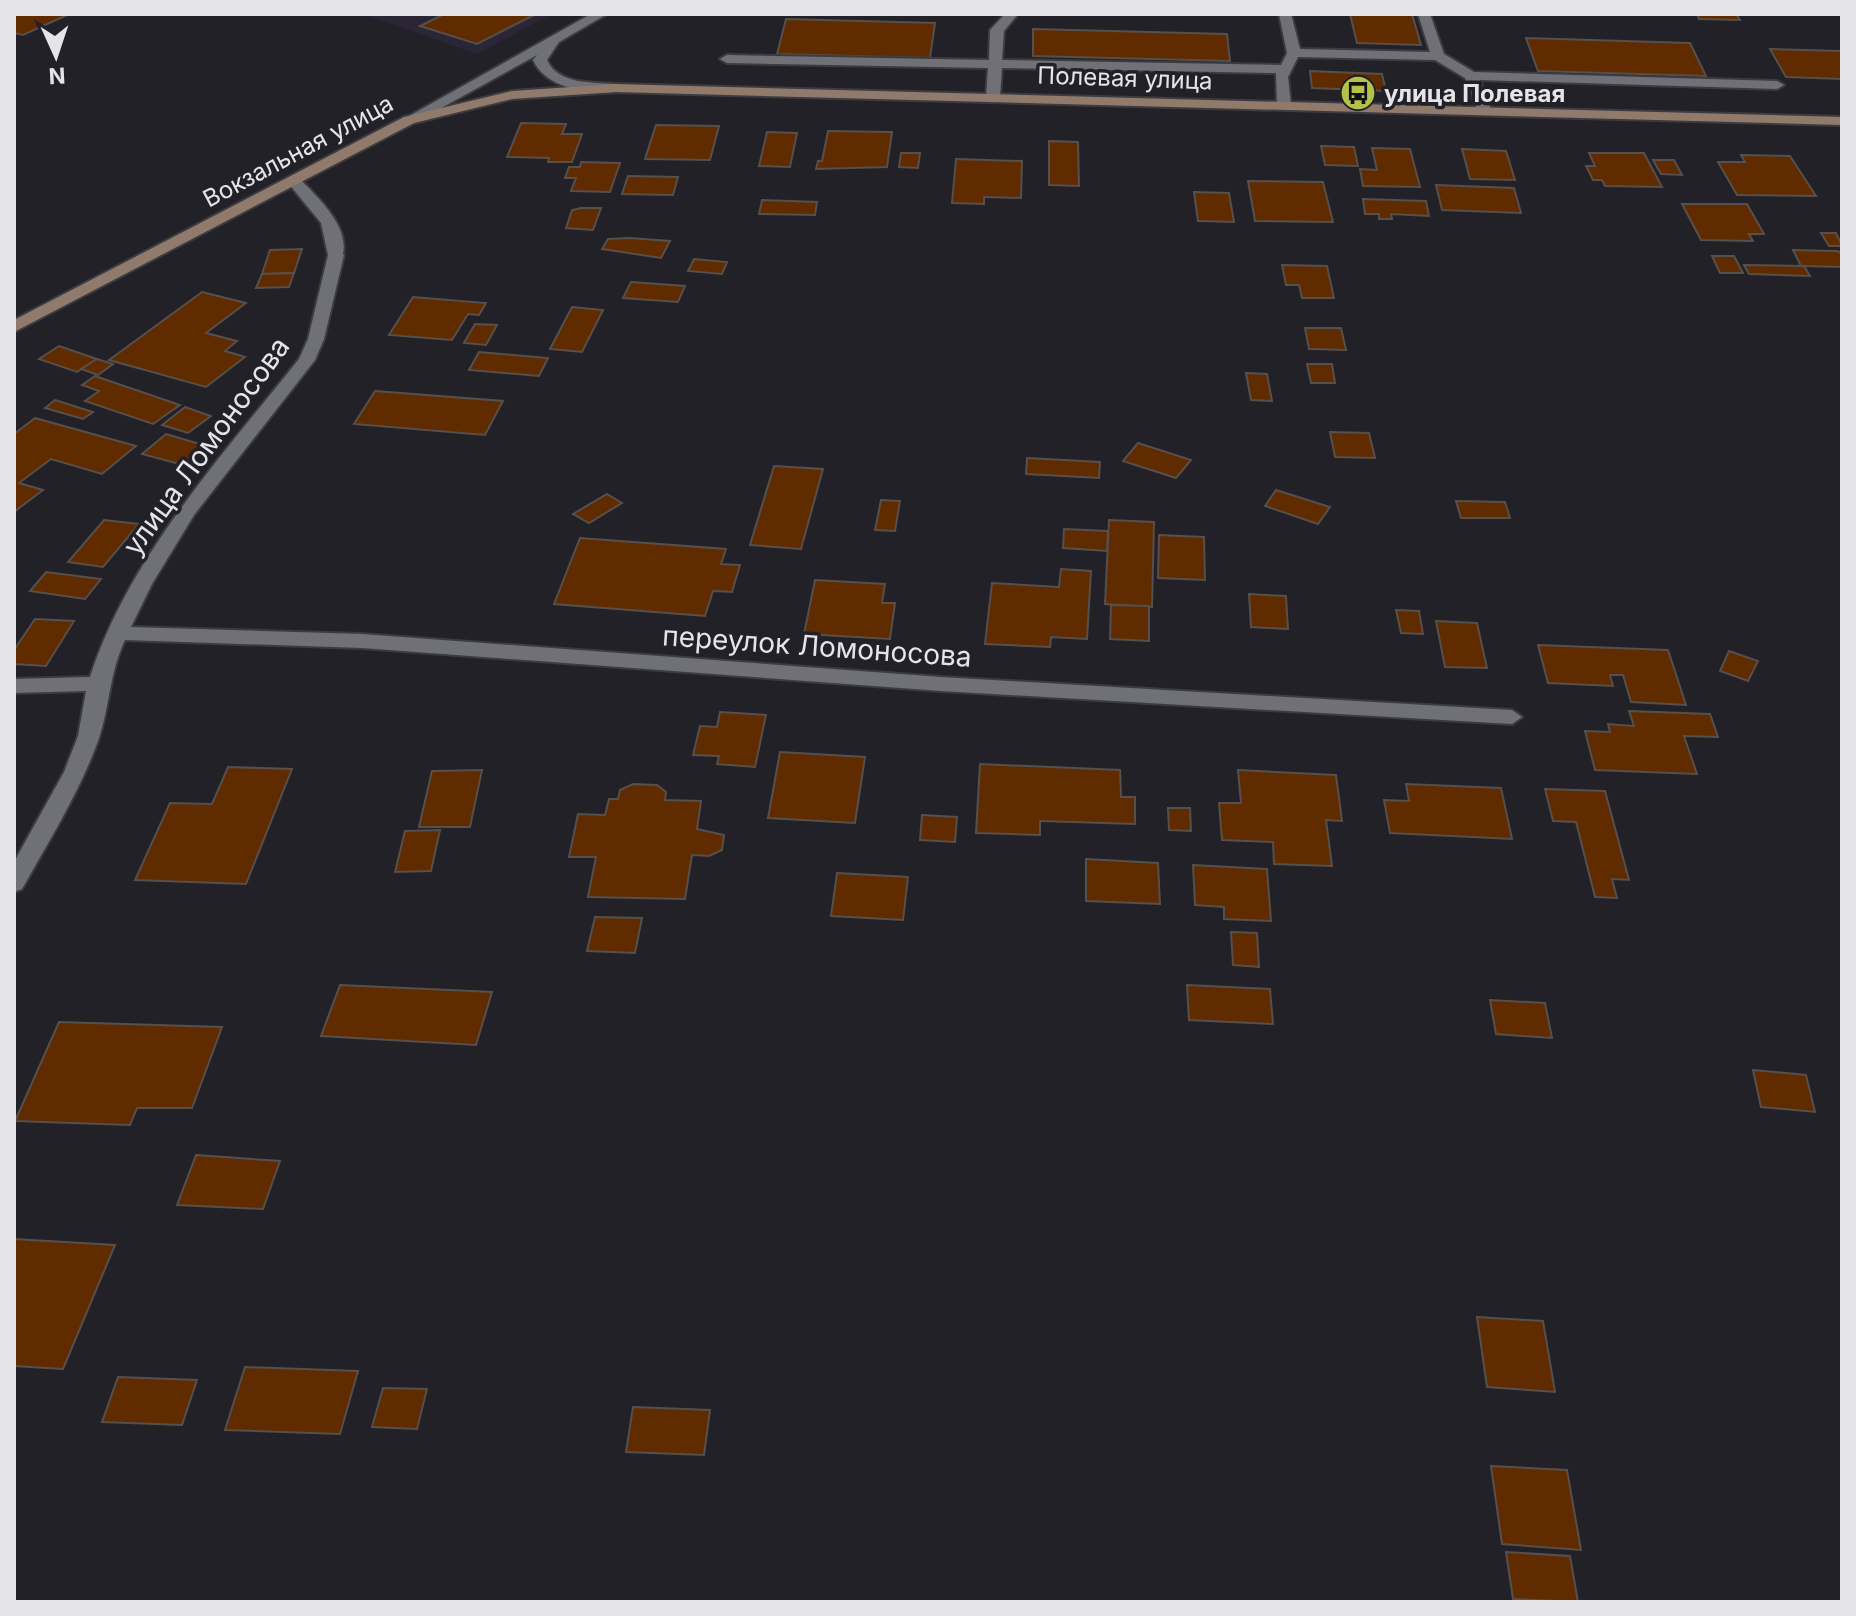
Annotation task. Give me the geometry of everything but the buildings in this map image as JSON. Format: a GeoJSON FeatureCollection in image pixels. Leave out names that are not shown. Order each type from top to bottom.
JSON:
{"type":"FeatureCollection","features":[{"type":"Feature","properties":{"kind":"main road","name":"Полевая улица"},"geometry":{"type":"LineString","coordinates":[[409,120],[512,95],[616,88],[1842,121]]}},
{"type":"Feature","properties":{"kind":"main road","name":"Вокзальная улица"},"geometry":{"type":"LineString","coordinates":[[14,327],[409,120]]}},
{"type":"Feature","properties":{"kind":"street","name":"Вокзальная улица"},"geometry":{"type":"LineString","coordinates":[[409,120],[600,14]]}},
{"type":"Feature","properties":{"kind":"street"},"geometry":{"type":"LineString","coordinates":[[993,97],[997,30],[1012,14]]}},
{"type":"Feature","properties":{"kind":"street"},"geometry":{"type":"LineString","coordinates":[[1284,105],[1280,85],[1294,53],[1285,14]]}},
{"type":"Feature","properties":{"kind":"street"},"geometry":{"type":"LineString","coordinates":[[1424,14],[1438,56]]}},
{"type":"Feature","properties":{"kind":"street"},"geometry":{"type":"LineString","coordinates":[[553,41],[540,60],[550,75],[565,81],[616,88]]}},
{"type":"Feature","properties":{"kind":"street"},"geometry":{"type":"LineString","coordinates":[[1294,53],[1438,56],[1471,76],[1777,85]]}},
{"type":"Feature","properties":{"kind":"street"},"geometry":{"type":"LineString","coordinates":[[727,59],[905,64],[996,61],[1286,69]]}},
{"type":"Feature","properties":{"kind":"street"},"geometry":{"type":"LineString","coordinates":[[1471,76],[1484,110]]}},
{"type":"Feature","properties":{"kind":"street","name":"улица Ломоносова"},"geometry":{"type":"LineString","coordinates":[[14,883],[75,772],[89,736],[98,684],[117,633],[142,584],[186,513],[307,360],[316,339],[336,255],[335,232],[329,220],[294,181]]}},
{"type":"Feature","properties":{"kind":"street","name":"переулок Ломоносова"},"geometry":{"type":"LineString","coordinates":[[117,633],[362,641],[941,684],[1512,717]]}},
{"type":"Feature","properties":{"kind":"street"},"geometry":{"type":"LineString","coordinates":[[14,686],[98,684]]}},
{"type":"Feature","properties":{"kind":"shaded area"},"geometry":{"type":"Polygon","coordinates":[[[363,14],[552,14],[477,54],[363,14]]]}},
{"type":"Feature","properties":{"kind":"place","name":"улица Полевая"},"geometry":{"type":"Point","coordinates":[1358,93]}}]}
